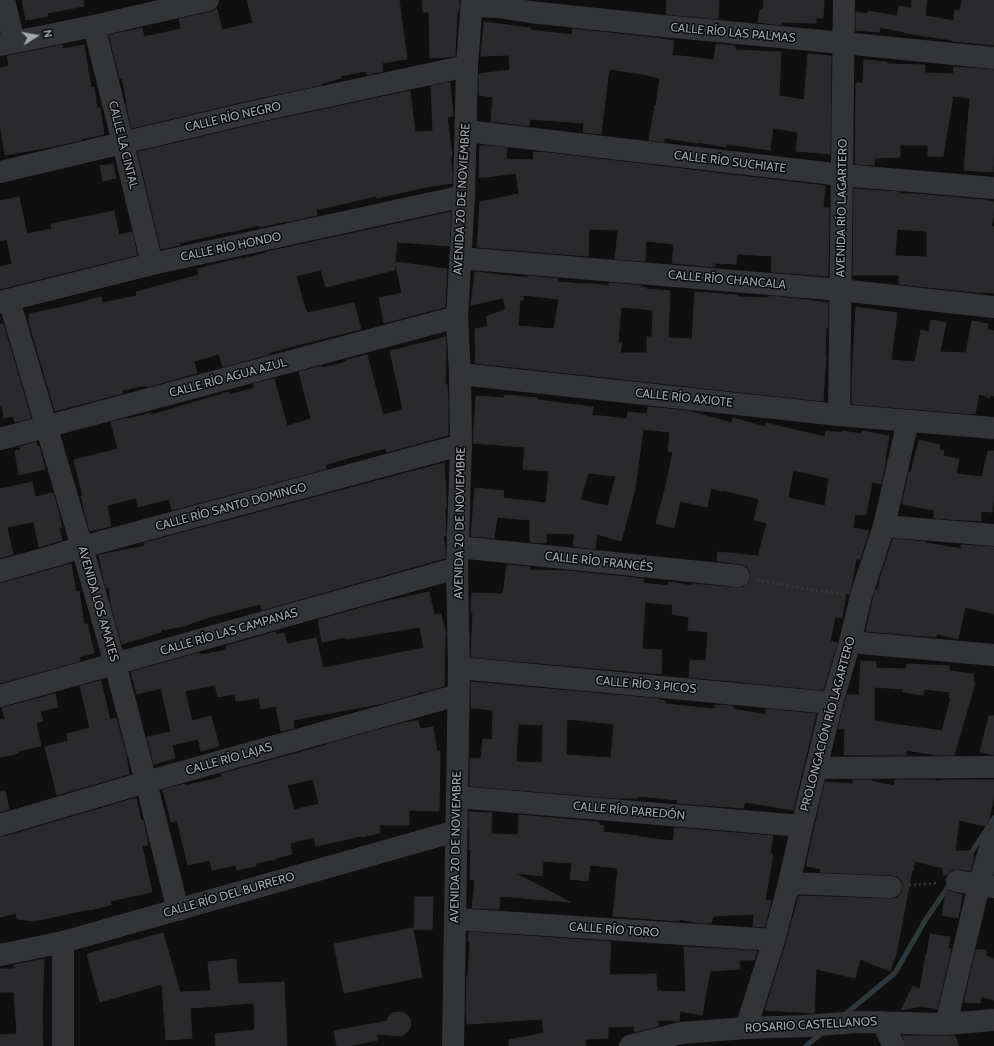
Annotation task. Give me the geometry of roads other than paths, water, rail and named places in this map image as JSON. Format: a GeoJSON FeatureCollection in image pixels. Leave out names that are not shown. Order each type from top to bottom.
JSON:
{"type":"FeatureCollection","features":[{"type":"Feature","properties":{"kind":"street"},"geometry":{"type":"LineString","coordinates":[[4,0],[7,43],[94,26],[208,0]]}},
{"type":"Feature","properties":{"kind":"street","name":"AVENIDA RÍO LAGARTERO"},"geometry":{"type":"LineString","coordinates":[[839,415],[844,0]]}},
{"type":"Feature","properties":{"kind":"street","name":"CALLE RÍO LAS PALMAS"},"geometry":{"type":"LineString","coordinates":[[472,3],[530,12],[994,58]]}},
{"type":"Feature","properties":{"kind":"street","name":"AVENIDA 20 DE NOVIEMBRE"},"geometry":{"type":"LineString","coordinates":[[453,1046],[459,668],[458,557],[461,446],[460,374],[457,317],[464,196],[467,66],[472,3]]}},
{"type":"Feature","properties":{"kind":"street","name":"CALLE LA CINTAL"},"geometry":{"type":"LineString","coordinates":[[94,26],[124,143],[152,264]]}},
{"type":"Feature","properties":{"kind":"street","name":"CALLE RÍO NEGRO"},"geometry":{"type":"LineString","coordinates":[[0,172],[253,112],[467,66]]}},
{"type":"Feature","properties":{"kind":"street","name":"CALLE RÍO SUCHIATE"},"geometry":{"type":"LineString","coordinates":[[466,131],[842,174],[994,188]]}},
{"type":"Feature","properties":{"kind":"street","name":"CALLE RÍO HONDO"},"geometry":{"type":"LineString","coordinates":[[4,301],[152,264],[464,196]]}},
{"type":"Feature","properties":{"kind":"street","name":"CALLE RÍO CHANCALA"},"geometry":{"type":"LineString","coordinates":[[460,258],[841,290],[994,307]]}},
{"type":"Feature","properties":{"kind":"street","name":"AVENIDA LOS AMATES"},"geometry":{"type":"LineString","coordinates":[[4,301],[46,426],[82,547],[115,664],[178,910]]}},
{"type":"Feature","properties":{"kind":"street","name":"CALLE RÍO AGUA AZUL"},"geometry":{"type":"LineString","coordinates":[[0,439],[457,317]]}},
{"type":"Feature","properties":{"kind":"street","name":"CALLE RÍO AXIOTE"},"geometry":{"type":"LineString","coordinates":[[460,374],[839,415],[994,428]]}},
{"type":"Feature","properties":{"kind":"street","name":"PROLONGACIÓN RÍO LAGARTERO"},"geometry":{"type":"LineString","coordinates":[[746,1028],[774,940],[832,703],[850,642],[861,596],[884,526],[908,420]]}},
{"type":"Feature","properties":{"kind":"street","name":"CALLE RÍO SANTO DOMINGO"},"geometry":{"type":"LineString","coordinates":[[0,570],[461,446]]}},
{"type":"Feature","properties":{"kind":"street"},"geometry":{"type":"LineString","coordinates":[[884,526],[994,535]]}},
{"type":"Feature","properties":{"kind":"street","name":"CALLE RÍO FRANCÉS"},"geometry":{"type":"LineString","coordinates":[[458,557],[739,576]]}},
{"type":"Feature","properties":{"kind":"street","name":"CALLE RÍO LAS CAMPANAS"},"geometry":{"type":"LineString","coordinates":[[0,696],[115,664],[458,557]]}},
{"type":"Feature","properties":{"kind":"street"},"geometry":{"type":"LineString","coordinates":[[850,642],[994,655]]}},
{"type":"Feature","properties":{"kind":"street","name":"CALLE RÍO 3 PICOS"},"geometry":{"type":"LineString","coordinates":[[459,668],[832,703]]}},
{"type":"Feature","properties":{"kind":"street","name":"CALLE RÍO LAJAS"},"geometry":{"type":"LineString","coordinates":[[0,825],[146,782],[458,695]]}},
{"type":"Feature","properties":{"kind":"street"},"geometry":{"type":"LineString","coordinates":[[816,768],[994,767]]}},
{"type":"Feature","properties":{"kind":"street","name":"CALLE RÍO PAREDÓN"},"geometry":{"type":"LineString","coordinates":[[457,797],[802,826]]}},
{"type":"Feature","properties":{"kind":"street","name":"CALLE RÍO DEL BURRERO"},"geometry":{"type":"LineString","coordinates":[[0,955],[62,942],[456,831]]}},
{"type":"Feature","properties":{"kind":"street"},"geometry":{"type":"LineString","coordinates":[[946,1024],[986,886],[994,834]]}},
{"type":"Feature","properties":{"kind":"street"},"geometry":{"type":"LineString","coordinates":[[957,881],[986,886]]}},
{"type":"Feature","properties":{"kind":"street"},"geometry":{"type":"LineString","coordinates":[[789,883],[891,887]]}},
{"type":"Feature","properties":{"kind":"street","name":"CALLE RÍO TORO"},"geometry":{"type":"LineString","coordinates":[[455,919],[774,940]]}},
{"type":"Feature","properties":{"kind":"street"},"geometry":{"type":"LineString","coordinates":[[62,942],[63,1046]]}},
{"type":"Feature","properties":{"kind":"street","name":"ROSARIO CASTELLANOS"},"geometry":{"type":"LineString","coordinates":[[630,1046],[681,1033],[746,1028],[857,1022],[946,1024],[994,1020]]}},
{"type":"Feature","properties":{"kind":"street"},"geometry":{"type":"LineString","coordinates":[[882,1022],[894,1046]]}},
{"type":"Feature","properties":{"kind":"waterway"},"geometry":{"type":"LineString","coordinates":[[969,856],[994,818]]}},
{"type":"Feature","properties":{"kind":"waterway"},"geometry":{"type":"LineString","coordinates":[[843,1016],[895,973],[926,919],[950,884]]}},
{"type":"Feature","properties":{"kind":"waterway"},"geometry":{"type":"LineString","coordinates":[[806,1046],[823,1032]]}}]}
